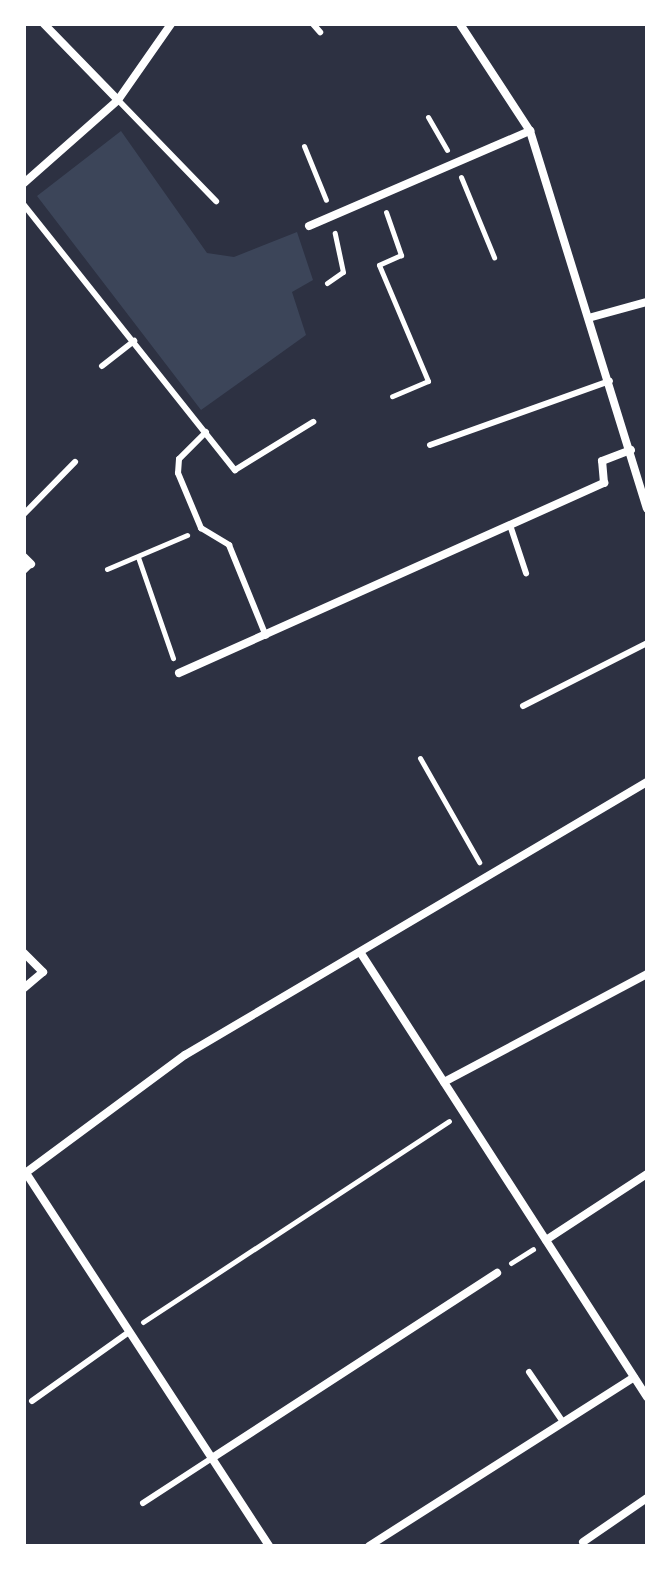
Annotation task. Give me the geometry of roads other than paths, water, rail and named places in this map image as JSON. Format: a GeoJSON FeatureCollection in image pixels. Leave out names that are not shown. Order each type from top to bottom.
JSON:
{"type":"FeatureCollection","features":[{"type":"Feature","properties":{"kind":"street"},"geometry":{"type":"LineString","coordinates":[[44,24],[118,100]]}},
{"type":"Feature","properties":{"kind":"street"},"geometry":{"type":"LineString","coordinates":[[24,183],[118,100],[171,24]]}},
{"type":"Feature","properties":{"kind":"street"},"geometry":{"type":"LineString","coordinates":[[460,24],[530,131],[592,317],[647,508]]}},
{"type":"Feature","properties":{"kind":"street"},"geometry":{"type":"LineString","coordinates":[[309,226],[330,212],[380,195],[530,131]]}},
{"type":"Feature","properties":{"kind":"street"},"geometry":{"type":"LineString","coordinates":[[592,317],[647,302]]}},
{"type":"Feature","properties":{"kind":"street"},"geometry":{"type":"LineString","coordinates":[[179,673],[604,483],[602,461],[631,450]]}},
{"type":"Feature","properties":{"kind":"street"},"geometry":{"type":"LineString","coordinates":[[269,1546],[25,1173],[185,1055],[488,881],[647,782]]}},
{"type":"Feature","properties":{"kind":"street"},"geometry":{"type":"LineString","coordinates":[[24,953],[43,972],[24,988]]}},
{"type":"Feature","properties":{"kind":"street"},"geometry":{"type":"LineString","coordinates":[[362,955],[647,1397]]}},
{"type":"Feature","properties":{"kind":"street"},"geometry":{"type":"LineString","coordinates":[[444,1082],[647,974]]}},
{"type":"Feature","properties":{"kind":"street"},"geometry":{"type":"LineString","coordinates":[[546,1240],[647,1174]]}},
{"type":"Feature","properties":{"kind":"street"},"geometry":{"type":"LineString","coordinates":[[212,1458],[497,1273]]}},
{"type":"Feature","properties":{"kind":"street"},"geometry":{"type":"LineString","coordinates":[[369,1546],[634,1377]]}},
{"type":"Feature","properties":{"kind":"street"},"geometry":{"type":"LineString","coordinates":[[583,1542],[647,1498]]}},
{"type":"Feature","properties":{"kind":"lane"},"geometry":{"type":"LineString","coordinates":[[313,24],[320,32]]}},
{"type":"Feature","properties":{"kind":"lane"},"geometry":{"type":"LineString","coordinates":[[118,100],[216,201]]}},
{"type":"Feature","properties":{"kind":"lane"},"geometry":{"type":"LineString","coordinates":[[24,205],[235,470],[313,422]]}},
{"type":"Feature","properties":{"kind":"lane"},"geometry":{"type":"LineString","coordinates":[[102,366],[134,341]]}},
{"type":"Feature","properties":{"kind":"lane"},"geometry":{"type":"LineString","coordinates":[[430,445],[610,381]]}},
{"type":"Feature","properties":{"kind":"lane"},"geometry":{"type":"LineString","coordinates":[[206,432],[177,467],[201,528],[210,529],[229,545],[266,636]]}},
{"type":"Feature","properties":{"kind":"lane"},"geometry":{"type":"LineString","coordinates":[[24,514],[75,462]]}},
{"type":"Feature","properties":{"kind":"lane"},"geometry":{"type":"LineString","coordinates":[[510,525],[526,573]]}},
{"type":"Feature","properties":{"kind":"lane"},"geometry":{"type":"LineString","coordinates":[[523,706],[647,643]]}},
{"type":"Feature","properties":{"kind":"lane"},"geometry":{"type":"LineString","coordinates":[[32,1401],[129,1332]]}},
{"type":"Feature","properties":{"kind":"lane"},"geometry":{"type":"LineString","coordinates":[[529,1372],[563,1422]]}},
{"type":"Feature","properties":{"kind":"lane"},"geometry":{"type":"LineString","coordinates":[[143,1503],[212,1458]]}}]}
